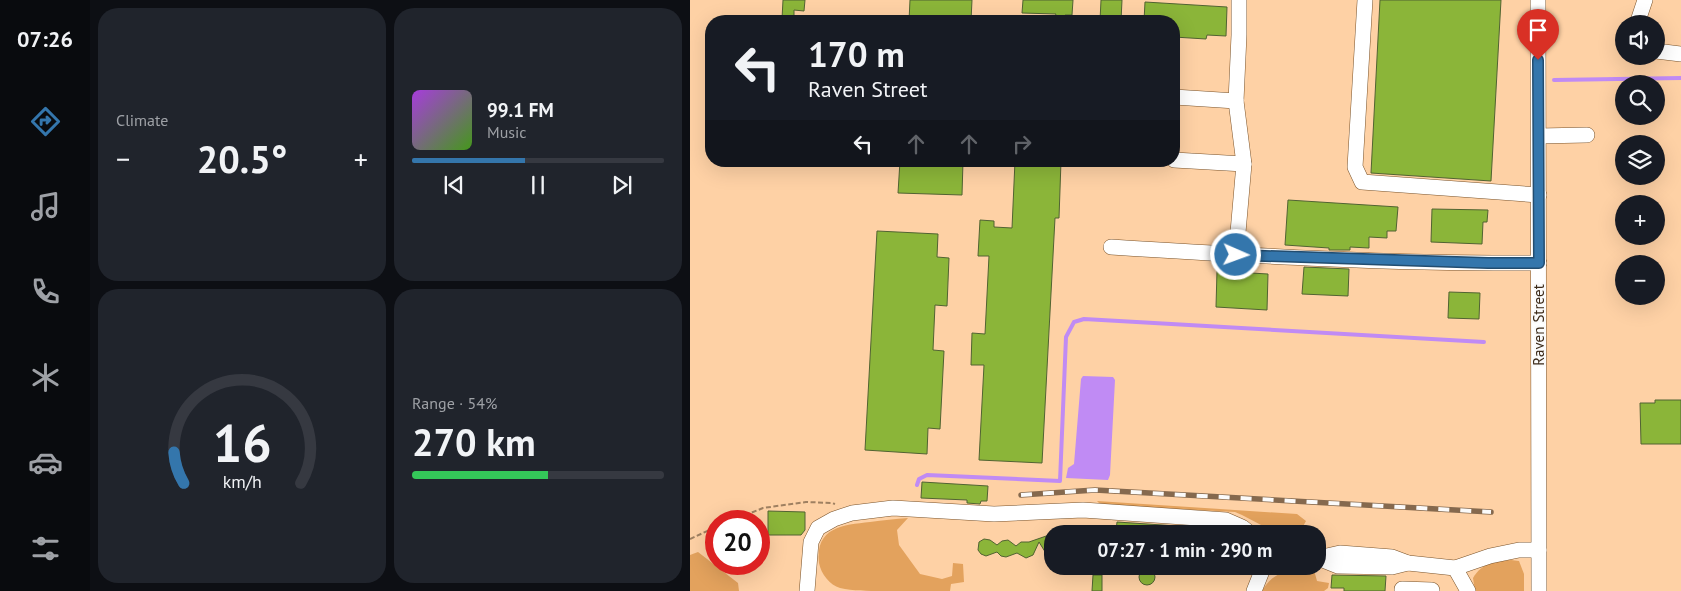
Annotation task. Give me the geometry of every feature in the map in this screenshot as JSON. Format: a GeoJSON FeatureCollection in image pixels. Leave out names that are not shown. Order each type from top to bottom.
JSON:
{"type":"FeatureCollection","features":[{"type":"Feature","properties":{"kind":"street"},"geometry":{"type":"LineString","coordinates":[[1236,255],[1244,164],[1236,101],[1240,35],[1239,0]]}},
{"type":"Feature","properties":{"kind":"street"},"geometry":{"type":"LineString","coordinates":[[1365,0],[1355,167],[1362,182],[1539,195]]}},
{"type":"Feature","properties":{"kind":"street","name":"Raven Street"},"geometry":{"type":"LineString","coordinates":[[1538,0],[1539,591]]}},
{"type":"Feature","properties":{"kind":"street"},"geometry":{"type":"LineString","coordinates":[[1640,15],[1645,0]]}},
{"type":"Feature","properties":{"kind":"street"},"geometry":{"type":"LineString","coordinates":[[1665,52],[1681,54]]}},
{"type":"Feature","properties":{"kind":"street"},"geometry":{"type":"LineString","coordinates":[[1180,97],[1236,101]]}},
{"type":"Feature","properties":{"kind":"street"},"geometry":{"type":"LineString","coordinates":[[1539,136],[1587,135]]}},
{"type":"Feature","properties":{"kind":"street"},"geometry":{"type":"LineString","coordinates":[[1180,160],[1244,164]]}},
{"type":"Feature","properties":{"kind":"street"},"geometry":{"type":"LineString","coordinates":[[1110,247],[1236,255],[1539,263]]}},
{"type":"Feature","properties":{"kind":"street"},"geometry":{"type":"LineString","coordinates":[[807,591],[811,542],[818,528],[834,519],[852,513],[893,508],[994,514],[1083,510],[1226,520],[1237,525]]}},
{"type":"Feature","properties":{"kind":"street"},"geometry":{"type":"LineString","coordinates":[[1326,561],[1338,566],[1392,567],[1408,563],[1455,568],[1499,554],[1519,550],[1539,550]]}},
{"type":"Feature","properties":{"kind":"street"},"geometry":{"type":"LineString","coordinates":[[1402,591],[1402,589],[1432,590],[1433,565]]}},
{"type":"Feature","properties":{"kind":"street"},"geometry":{"type":"LineString","coordinates":[[1455,568],[1468,591]]}},
{"type":"Feature","properties":{"kind":"street"},"geometry":{"type":"LineString","coordinates":[[1254,591],[1260,575]]}},
{"type":"Feature","properties":{"kind":"path"},"geometry":{"type":"LineString","coordinates":[[758,510],[806,502],[832,503],[852,513]]}},
{"type":"Feature","properties":{"kind":"path"},"geometry":{"type":"LineString","coordinates":[[690,538],[705,532]]}},
{"type":"Feature","properties":{"kind":"shaded area"},"geometry":{"type":"Polygon","coordinates":[[[1083,376],[1113,377],[1115,380],[1110,475],[1108,480],[1066,478],[1068,468],[1074,464],[1081,379],[1083,376]]]}},
{"type":"Feature","properties":{"kind":"shaded area"},"geometry":{"type":"Polygon","coordinates":[[[1097,501],[1297,514],[1306,521],[1304,525],[1261,525],[1235,512],[1101,505],[1097,501]]]}},
{"type":"Feature","properties":{"kind":"shaded area"},"geometry":{"type":"Polygon","coordinates":[[[908,518],[897,530],[899,545],[920,574],[942,579],[952,576],[953,563],[963,564],[964,582],[951,584],[950,591],[861,591],[836,587],[829,582],[819,563],[821,542],[826,535],[833,530],[850,525],[908,518]]]}},
{"type":"Feature","properties":{"kind":"shaded area"},"geometry":{"type":"Polygon","coordinates":[[[698,552],[705,557],[705,575],[728,575],[738,583],[739,591],[690,591],[690,555],[698,552]]]}},
{"type":"Feature","properties":{"kind":"shaded area"},"geometry":{"type":"Polygon","coordinates":[[[1519,561],[1524,574],[1524,591],[1475,591],[1473,578],[1480,569],[1494,562],[1519,561]]]}},
{"type":"Feature","properties":{"kind":"shaded area"},"geometry":{"type":"Polygon","coordinates":[[[1315,575],[1317,581],[1329,583],[1328,588],[1324,591],[1262,591],[1275,576],[1315,575]]]}},
{"type":"Feature","properties":{"kind":"building"},"geometry":{"type":"Polygon","coordinates":[[[783,0],[805,0],[804,11],[794,10],[794,15],[782,15],[783,0]]]}},
{"type":"Feature","properties":{"kind":"building"},"geometry":{"type":"Polygon","coordinates":[[[910,0],[972,0],[971,15],[909,15],[910,0]]]}},
{"type":"Feature","properties":{"kind":"building"},"geometry":{"type":"Polygon","coordinates":[[[1023,0],[1073,0],[1072,15],[1022,13],[1023,0]]]}},
{"type":"Feature","properties":{"kind":"building"},"geometry":{"type":"Polygon","coordinates":[[[1101,0],[1122,0],[1121,15],[1100,15],[1101,0]]]}},
{"type":"Feature","properties":{"kind":"building"},"geometry":{"type":"Polygon","coordinates":[[[1380,0],[1501,0],[1491,181],[1371,173],[1380,0]]]}},
{"type":"Feature","properties":{"kind":"building"},"geometry":{"type":"Polygon","coordinates":[[[1145,2],[1227,7],[1226,36],[1207,35],[1206,39],[1180,37],[1180,15],[1144,15],[1145,2]]]}},
{"type":"Feature","properties":{"kind":"building"},"geometry":{"type":"Polygon","coordinates":[[[900,167],[963,167],[962,195],[898,193],[900,167]]]}},
{"type":"Feature","properties":{"kind":"building"},"geometry":{"type":"Polygon","coordinates":[[[1015,167],[1061,167],[1059,218],[1055,218],[1042,463],[979,460],[984,365],[971,365],[972,333],[985,334],[989,256],[978,256],[980,220],[994,221],[994,227],[1012,228],[1015,167]]]}},
{"type":"Feature","properties":{"kind":"building"},"geometry":{"type":"Polygon","coordinates":[[[1288,200],[1398,207],[1396,231],[1387,231],[1387,238],[1369,237],[1369,248],[1350,247],[1350,250],[1329,250],[1329,248],[1285,245],[1288,200]]]}},
{"type":"Feature","properties":{"kind":"building"},"geometry":{"type":"Polygon","coordinates":[[[1432,209],[1488,210],[1487,222],[1483,222],[1482,244],[1431,242],[1432,209]]]}},
{"type":"Feature","properties":{"kind":"building"},"geometry":{"type":"Polygon","coordinates":[[[877,231],[938,234],[937,257],[949,258],[947,306],[935,305],[933,350],[944,351],[940,429],[928,428],[927,454],[865,450],[877,231]]]}},
{"type":"Feature","properties":{"kind":"building"},"geometry":{"type":"Polygon","coordinates":[[[1304,267],[1349,269],[1348,296],[1302,294],[1304,267]]]}},
{"type":"Feature","properties":{"kind":"building"},"geometry":{"type":"Polygon","coordinates":[[[1217,271],[1268,274],[1267,310],[1216,307],[1217,271]]]}},
{"type":"Feature","properties":{"kind":"building"},"geometry":{"type":"Polygon","coordinates":[[[1449,292],[1480,293],[1479,319],[1448,318],[1449,292]]]}},
{"type":"Feature","properties":{"kind":"building"},"geometry":{"type":"Polygon","coordinates":[[[1655,400],[1681,400],[1681,444],[1641,444],[1640,403],[1655,403],[1655,400]]]}},
{"type":"Feature","properties":{"kind":"building"},"geometry":{"type":"Polygon","coordinates":[[[922,482],[988,486],[987,501],[981,501],[980,504],[967,503],[967,500],[921,498],[922,482]]]}},
{"type":"Feature","properties":{"kind":"building"},"geometry":{"type":"Polygon","coordinates":[[[770,511],[805,512],[805,530],[801,535],[770,535],[770,511]]]}},
{"type":"Feature","properties":{"kind":"building"},"geometry":{"type":"Polygon","coordinates":[[[1117,522],[1162,525],[1117,525],[1117,522]]]}},
{"type":"Feature","properties":{"kind":"building"},"geometry":{"type":"Polygon","coordinates":[[[1044,537],[1044,550],[1039,542],[1033,555],[1026,558],[1017,553],[1006,557],[1001,556],[997,552],[986,556],[978,550],[979,542],[984,539],[990,540],[997,545],[1002,541],[1008,540],[1016,546],[1021,542],[1029,542],[1044,537]]]}},
{"type":"Feature","properties":{"kind":"building"},"geometry":{"type":"Polygon","coordinates":[[[1093,575],[1102,575],[1102,591],[1092,591],[1093,575]]]}},
{"type":"Feature","properties":{"kind":"building"},"geometry":{"type":"Polygon","coordinates":[[[1139,575],[1155,575],[1155,580],[1150,585],[1144,585],[1139,580],[1139,575]]]}},
{"type":"Feature","properties":{"kind":"building"},"geometry":{"type":"Polygon","coordinates":[[[1332,575],[1386,576],[1385,591],[1344,591],[1344,588],[1331,588],[1332,575]]]}},
{"type":"Feature","properties":{"kind":"waterway"},"geometry":{"type":"LineString","coordinates":[[1554,80],[1681,78]]}},
{"type":"Feature","properties":{"kind":"waterway"},"geometry":{"type":"LineString","coordinates":[[917,485],[919,479],[927,475],[1060,481],[1066,337],[1074,322],[1084,319],[1484,342]]}},
{"type":"Feature","properties":{"kind":"railway"},"geometry":{"type":"LineString","coordinates":[[1021,495],[1095,490],[1491,512]]}},
{"type":"Feature","properties":{"kind":"route"},"geometry":{"type":"LineString","coordinates":[[1236,255],[1539,263],[1538,60]]}}]}
